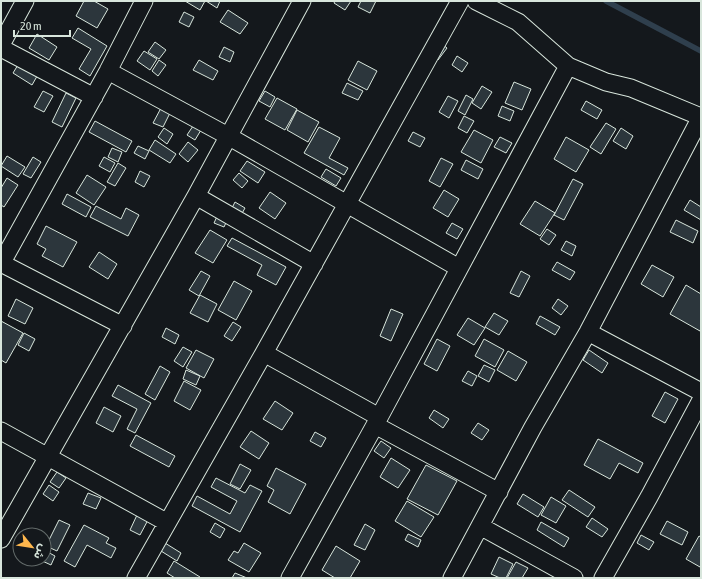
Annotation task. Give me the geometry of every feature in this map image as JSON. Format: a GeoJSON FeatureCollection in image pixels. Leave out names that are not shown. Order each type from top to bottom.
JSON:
{"type":"FeatureCollection","features":[{"type":"Feature","properties":{"kind":"street"},"geometry":{"type":"LineString","coordinates":[[25,1],[1,46],[94,97]]}},
{"type":"Feature","properties":{"kind":"street"},"geometry":{"type":"LineString","coordinates":[[124,326],[1,263],[94,97],[144,1]]}},
{"type":"Feature","properties":{"kind":"street"},"geometry":{"type":"LineString","coordinates":[[1,540],[124,326],[302,1]]}},
{"type":"Feature","properties":{"kind":"street"},"geometry":{"type":"LineString","coordinates":[[136,578],[166,522],[314,264],[460,1]]}},
{"type":"Feature","properties":{"kind":"street"},"geometry":{"type":"LineString","coordinates":[[452,578],[533,427],[588,332],[701,117],[631,88],[606,82],[568,66],[518,22],[476,1]]}},
{"type":"Feature","properties":{"kind":"street"},"geometry":{"type":"LineString","coordinates":[[290,578],[377,421],[568,66]]}},
{"type":"Feature","properties":{"kind":"street"},"geometry":{"type":"LineString","coordinates":[[108,70],[228,136],[459,268]]}},
{"type":"Feature","properties":{"kind":"street"},"geometry":{"type":"LineString","coordinates":[[196,196],[314,264]]}},
{"type":"Feature","properties":{"kind":"street"},"geometry":{"type":"LineString","coordinates":[[588,332],[701,392]]}},
{"type":"Feature","properties":{"kind":"street"},"geometry":{"type":"LineString","coordinates":[[264,353],[499,492]]}},
{"type":"Feature","properties":{"kind":"street"},"geometry":{"type":"LineString","coordinates":[[603,578],[649,497],[701,400]]}},
{"type":"Feature","properties":{"kind":"street"},"geometry":{"type":"LineString","coordinates":[[1,431],[49,456],[166,522]]}},
{"type":"Feature","properties":{"kind":"street"},"geometry":{"type":"LineString","coordinates":[[480,526],[574,578]]}},
{"type":"Feature","properties":{"kind":"building"},"geometry":{"type":"Polygon","coordinates":[[[84,1],[94,1],[108,9],[97,28],[76,16],[84,1]]]}},
{"type":"Feature","properties":{"kind":"building"},"geometry":{"type":"Polygon","coordinates":[[[185,1],[205,1],[200,10],[185,1]]]}},
{"type":"Feature","properties":{"kind":"building"},"geometry":{"type":"Polygon","coordinates":[[[206,1],[220,1],[217,8],[206,1]]]}},
{"type":"Feature","properties":{"kind":"building"},"geometry":{"type":"Polygon","coordinates":[[[335,1],[351,1],[345,10],[334,3],[335,1]]]}},
{"type":"Feature","properties":{"kind":"building"},"geometry":{"type":"Polygon","coordinates":[[[361,1],[376,1],[370,13],[358,7],[361,1]]]}},
{"type":"Feature","properties":{"kind":"building"},"geometry":{"type":"Polygon","coordinates":[[[228,10],[248,23],[240,34],[220,22],[228,10]]]}},
{"type":"Feature","properties":{"kind":"building"},"geometry":{"type":"Polygon","coordinates":[[[184,12],[194,17],[189,27],[179,22],[184,12]]]}},
{"type":"Feature","properties":{"kind":"building"},"geometry":{"type":"Polygon","coordinates":[[[78,28],[107,46],[90,76],[79,69],[91,49],[72,38],[78,28]]]}},
{"type":"Feature","properties":{"kind":"building"},"geometry":{"type":"Polygon","coordinates":[[[37,34],[57,47],[49,60],[29,48],[37,34]]]}},
{"type":"Feature","properties":{"kind":"building"},"geometry":{"type":"Polygon","coordinates":[[[155,42],[166,50],[159,59],[148,52],[155,42]]]}},
{"type":"Feature","properties":{"kind":"building"},"geometry":{"type":"Polygon","coordinates":[[[442,44],[447,48],[438,60],[433,55],[442,44]]]}},
{"type":"Feature","properties":{"kind":"building"},"geometry":{"type":"Polygon","coordinates":[[[224,47],[234,52],[230,62],[219,57],[224,47]]]}},
{"type":"Feature","properties":{"kind":"building"},"geometry":{"type":"Polygon","coordinates":[[[144,51],[157,59],[150,70],[137,61],[144,51]]]}},
{"type":"Feature","properties":{"kind":"building"},"geometry":{"type":"Polygon","coordinates":[[[457,56],[468,63],[462,72],[452,65],[457,56]]]}},
{"type":"Feature","properties":{"kind":"building"},"geometry":{"type":"Polygon","coordinates":[[[21,60],[40,71],[32,85],[13,73],[21,60]]]}},
{"type":"Feature","properties":{"kind":"building"},"geometry":{"type":"Polygon","coordinates":[[[159,60],[166,65],[158,76],[152,71],[159,60]]]}},
{"type":"Feature","properties":{"kind":"building"},"geometry":{"type":"Polygon","coordinates":[[[199,60],[218,71],[213,80],[193,70],[199,60]]]}},
{"type":"Feature","properties":{"kind":"building"},"geometry":{"type":"Polygon","coordinates":[[[358,61],[377,71],[367,90],[348,80],[358,61]]]}},
{"type":"Feature","properties":{"kind":"building"},"geometry":{"type":"Polygon","coordinates":[[[514,82],[531,89],[522,110],[505,103],[514,82]]]}},
{"type":"Feature","properties":{"kind":"building"},"geometry":{"type":"Polygon","coordinates":[[[347,83],[363,91],[358,100],[342,93],[347,83]]]}},
{"type":"Feature","properties":{"kind":"building"},"geometry":{"type":"Polygon","coordinates":[[[482,86],[492,92],[481,109],[472,103],[482,86]]]}},
{"type":"Feature","properties":{"kind":"building"},"geometry":{"type":"Polygon","coordinates":[[[43,91],[53,96],[44,112],[34,107],[43,91]]]}},
{"type":"Feature","properties":{"kind":"building"},"geometry":{"type":"Polygon","coordinates":[[[265,91],[275,97],[270,107],[259,101],[265,91]]]}},
{"type":"Feature","properties":{"kind":"building"},"geometry":{"type":"Polygon","coordinates":[[[66,93],[76,98],[62,127],[52,122],[66,93]]]}},
{"type":"Feature","properties":{"kind":"building"},"geometry":{"type":"Polygon","coordinates":[[[466,95],[473,99],[465,115],[458,111],[466,95]]]}},
{"type":"Feature","properties":{"kind":"building"},"geometry":{"type":"Polygon","coordinates":[[[448,96],[458,101],[449,118],[439,112],[448,96]]]}},
{"type":"Feature","properties":{"kind":"building"},"geometry":{"type":"Polygon","coordinates":[[[277,98],[297,109],[285,130],[265,119],[277,98]]]}},
{"type":"Feature","properties":{"kind":"building"},"geometry":{"type":"Polygon","coordinates":[[[586,101],[602,110],[597,119],[581,110],[586,101]]]}},
{"type":"Feature","properties":{"kind":"building"},"geometry":{"type":"Polygon","coordinates":[[[502,106],[514,111],[510,121],[498,116],[502,106]]]}},
{"type":"Feature","properties":{"kind":"building"},"geometry":{"type":"Polygon","coordinates":[[[161,108],[170,113],[163,127],[153,123],[161,108]]]}},
{"type":"Feature","properties":{"kind":"building"},"geometry":{"type":"Polygon","coordinates":[[[297,110],[319,122],[308,142],[287,130],[297,110]]]}},
{"type":"Feature","properties":{"kind":"building"},"geometry":{"type":"Polygon","coordinates":[[[464,116],[474,121],[467,133],[458,128],[464,116]]]}},
{"type":"Feature","properties":{"kind":"building"},"geometry":{"type":"Polygon","coordinates":[[[95,121],[132,141],[126,152],[89,132],[95,121]]]}},
{"type":"Feature","properties":{"kind":"building"},"geometry":{"type":"Polygon","coordinates":[[[606,123],[616,129],[601,154],[590,147],[606,123]]]}},
{"type":"Feature","properties":{"kind":"building"},"geometry":{"type":"Polygon","coordinates":[[[193,126],[201,130],[195,140],[187,135],[193,126]]]}},
{"type":"Feature","properties":{"kind":"building"},"geometry":{"type":"Polygon","coordinates":[[[319,127],[340,138],[329,158],[348,168],[344,175],[304,153],[319,127]]]}},
{"type":"Feature","properties":{"kind":"building"},"geometry":{"type":"Polygon","coordinates":[[[164,128],[173,134],[167,144],[158,137],[164,128]]]}},
{"type":"Feature","properties":{"kind":"building"},"geometry":{"type":"Polygon","coordinates":[[[621,128],[633,136],[626,149],[613,141],[621,128]]]}},
{"type":"Feature","properties":{"kind":"building"},"geometry":{"type":"Polygon","coordinates":[[[474,130],[493,140],[481,163],[461,152],[474,130]]]}},
{"type":"Feature","properties":{"kind":"building"},"geometry":{"type":"Polygon","coordinates":[[[413,132],[425,138],[420,147],[408,141],[413,132]]]}},
{"type":"Feature","properties":{"kind":"building"},"geometry":{"type":"Polygon","coordinates":[[[500,137],[512,143],[506,153],[494,147],[500,137]]]}},
{"type":"Feature","properties":{"kind":"building"},"geometry":{"type":"Polygon","coordinates":[[[566,137],[589,150],[576,172],[554,159],[566,137]]]}},
{"type":"Feature","properties":{"kind":"building"},"geometry":{"type":"Polygon","coordinates":[[[155,140],[176,154],[170,163],[149,150],[155,140]]]}},
{"type":"Feature","properties":{"kind":"building"},"geometry":{"type":"Polygon","coordinates":[[[188,142],[198,150],[188,162],[179,154],[188,142]]]}},
{"type":"Feature","properties":{"kind":"building"},"geometry":{"type":"Polygon","coordinates":[[[138,146],[149,151],[145,159],[134,153],[138,146]]]}},
{"type":"Feature","properties":{"kind":"building"},"geometry":{"type":"Polygon","coordinates":[[[112,148],[122,152],[118,162],[108,157],[112,148]]]}},
{"type":"Feature","properties":{"kind":"building"},"geometry":{"type":"Polygon","coordinates":[[[7,156],[25,167],[18,177],[1,166],[7,156]]]}},
{"type":"Feature","properties":{"kind":"building"},"geometry":{"type":"Polygon","coordinates":[[[33,157],[41,162],[31,178],[23,174],[33,157]]]}},
{"type":"Feature","properties":{"kind":"building"},"geometry":{"type":"Polygon","coordinates":[[[104,157],[115,163],[110,172],[99,166],[104,157]]]}},
{"type":"Feature","properties":{"kind":"building"},"geometry":{"type":"Polygon","coordinates":[[[441,158],[453,164],[440,187],[429,181],[441,158]]]}},
{"type":"Feature","properties":{"kind":"building"},"geometry":{"type":"Polygon","coordinates":[[[466,160],[483,169],[478,179],[461,170],[466,160]]]}},
{"type":"Feature","properties":{"kind":"building"},"geometry":{"type":"Polygon","coordinates":[[[247,161],[265,172],[258,183],[240,171],[247,161]]]}},
{"type":"Feature","properties":{"kind":"building"},"geometry":{"type":"Polygon","coordinates":[[[118,163],[126,168],[115,186],[107,182],[118,163]]]}},
{"type":"Feature","properties":{"kind":"building"},"geometry":{"type":"Polygon","coordinates":[[[326,169],[341,178],[336,186],[321,177],[326,169]]]}},
{"type":"Feature","properties":{"kind":"building"},"geometry":{"type":"Polygon","coordinates":[[[140,171],[150,176],[144,187],[135,182],[140,171]]]}},
{"type":"Feature","properties":{"kind":"building"},"geometry":{"type":"Polygon","coordinates":[[[239,173],[248,181],[242,188],[233,180],[239,173]]]}},
{"type":"Feature","properties":{"kind":"building"},"geometry":{"type":"Polygon","coordinates":[[[87,175],[106,187],[94,205],[76,193],[87,175]]]}},
{"type":"Feature","properties":{"kind":"building"},"geometry":{"type":"Polygon","coordinates":[[[7,178],[18,185],[4,207],[1,205],[1,188],[7,178]]]}},
{"type":"Feature","properties":{"kind":"building"},"geometry":{"type":"Polygon","coordinates":[[[573,179],[583,184],[564,220],[554,215],[573,179]]]}},
{"type":"Feature","properties":{"kind":"building"},"geometry":{"type":"Polygon","coordinates":[[[444,190],[459,199],[448,217],[433,208],[444,190]]]}},
{"type":"Feature","properties":{"kind":"building"},"geometry":{"type":"Polygon","coordinates":[[[270,192],[286,203],[275,219],[259,208],[270,192]]]}},
{"type":"Feature","properties":{"kind":"building"},"geometry":{"type":"Polygon","coordinates":[[[67,194],[91,207],[86,217],[62,204],[67,194]]]}},
{"type":"Feature","properties":{"kind":"building"},"geometry":{"type":"Polygon","coordinates":[[[690,200],[701,207],[701,220],[684,210],[690,200]]]}},
{"type":"Feature","properties":{"kind":"building"},"geometry":{"type":"Polygon","coordinates":[[[535,201],[555,213],[540,236],[520,224],[535,201]]]}},
{"type":"Feature","properties":{"kind":"building"},"geometry":{"type":"Polygon","coordinates":[[[235,202],[245,208],[240,217],[230,212],[235,202]]]}},
{"type":"Feature","properties":{"kind":"building"},"geometry":{"type":"Polygon","coordinates":[[[96,206],[121,219],[126,208],[139,215],[128,236],[90,217],[96,206]]]}},
{"type":"Feature","properties":{"kind":"building"},"geometry":{"type":"Polygon","coordinates":[[[220,210],[230,214],[224,227],[214,223],[220,210]]]}},
{"type":"Feature","properties":{"kind":"building"},"geometry":{"type":"Polygon","coordinates":[[[676,220],[698,231],[693,243],[670,232],[676,220]]]}},
{"type":"Feature","properties":{"kind":"building"},"geometry":{"type":"Polygon","coordinates":[[[452,223],[463,229],[457,239],[446,233],[452,223]]]}},
{"type":"Feature","properties":{"kind":"building"},"geometry":{"type":"Polygon","coordinates":[[[46,226],[77,242],[63,267],[42,256],[46,249],[37,244],[46,226]]]}},
{"type":"Feature","properties":{"kind":"building"},"geometry":{"type":"Polygon","coordinates":[[[547,229],[556,235],[549,245],[540,239],[547,229]]]}},
{"type":"Feature","properties":{"kind":"building"},"geometry":{"type":"Polygon","coordinates":[[[210,230],[227,240],[213,263],[195,253],[210,230]]]}},
{"type":"Feature","properties":{"kind":"building"},"geometry":{"type":"Polygon","coordinates":[[[232,238],[286,267],[276,285],[257,275],[262,265],[227,246],[232,238]]]}},
{"type":"Feature","properties":{"kind":"building"},"geometry":{"type":"Polygon","coordinates":[[[566,241],[576,246],[572,256],[561,250],[566,241]]]}},
{"type":"Feature","properties":{"kind":"building"},"geometry":{"type":"Polygon","coordinates":[[[99,252],[117,264],[108,279],[89,267],[99,252]]]}},
{"type":"Feature","properties":{"kind":"building"},"geometry":{"type":"Polygon","coordinates":[[[557,262],[575,272],[570,280],[552,270],[557,262]]]}},
{"type":"Feature","properties":{"kind":"building"},"geometry":{"type":"Polygon","coordinates":[[[652,265],[674,277],[663,297],[641,284],[652,265]]]}},
{"type":"Feature","properties":{"kind":"building"},"geometry":{"type":"Polygon","coordinates":[[[201,271],[210,276],[199,296],[189,290],[201,271]]]}},
{"type":"Feature","properties":{"kind":"building"},"geometry":{"type":"Polygon","coordinates":[[[521,271],[530,276],[519,297],[510,293],[521,271]]]}},
{"type":"Feature","properties":{"kind":"building"},"geometry":{"type":"Polygon","coordinates":[[[234,281],[252,291],[236,320],[218,310],[234,281]]]}},
{"type":"Feature","properties":{"kind":"building"},"geometry":{"type":"Polygon","coordinates":[[[686,285],[701,294],[700,331],[670,314],[686,285]]]}},
{"type":"Feature","properties":{"kind":"building"},"geometry":{"type":"Polygon","coordinates":[[[200,295],[217,304],[208,322],[190,313],[200,295]]]}},
{"type":"Feature","properties":{"kind":"building"},"geometry":{"type":"Polygon","coordinates":[[[16,299],[33,308],[25,324],[8,316],[16,299]]]}},
{"type":"Feature","properties":{"kind":"building"},"geometry":{"type":"Polygon","coordinates":[[[558,299],[568,306],[561,315],[552,308],[558,299]]]}},
{"type":"Feature","properties":{"kind":"building"},"geometry":{"type":"Polygon","coordinates":[[[391,309],[403,314],[391,341],[380,336],[391,309]]]}},
{"type":"Feature","properties":{"kind":"building"},"geometry":{"type":"Polygon","coordinates":[[[494,313],[508,321],[499,335],[485,327],[494,313]]]}},
{"type":"Feature","properties":{"kind":"building"},"geometry":{"type":"Polygon","coordinates":[[[540,316],[560,327],[555,335],[536,324],[540,316]]]}},
{"type":"Feature","properties":{"kind":"building"},"geometry":{"type":"Polygon","coordinates":[[[468,318],[485,328],[474,345],[457,335],[468,318]]]}},
{"type":"Feature","properties":{"kind":"building"},"geometry":{"type":"Polygon","coordinates":[[[1,321],[23,333],[6,363],[1,360],[1,321]]]}},
{"type":"Feature","properties":{"kind":"building"},"geometry":{"type":"Polygon","coordinates":[[[233,322],[241,327],[232,341],[224,336],[233,322]]]}},
{"type":"Feature","properties":{"kind":"building"},"geometry":{"type":"Polygon","coordinates":[[[166,328],[179,335],[175,344],[162,337],[166,328]]]}},
{"type":"Feature","properties":{"kind":"building"},"geometry":{"type":"Polygon","coordinates":[[[24,333],[35,339],[29,351],[18,345],[24,333]]]}},
{"type":"Feature","properties":{"kind":"building"},"geometry":{"type":"Polygon","coordinates":[[[437,339],[450,346],[437,371],[424,364],[437,339]]]}},
{"type":"Feature","properties":{"kind":"building"},"geometry":{"type":"Polygon","coordinates":[[[484,339],[504,350],[495,367],[475,356],[484,339]]]}},
{"type":"Feature","properties":{"kind":"building"},"geometry":{"type":"Polygon","coordinates":[[[183,347],[192,352],[183,367],[174,361],[183,347]]]}},
{"type":"Feature","properties":{"kind":"building"},"geometry":{"type":"Polygon","coordinates":[[[196,350],[214,359],[204,378],[186,368],[196,350]]]}},
{"type":"Feature","properties":{"kind":"building"},"geometry":{"type":"Polygon","coordinates":[[[589,350],[608,363],[602,373],[583,360],[589,350]]]}},
{"type":"Feature","properties":{"kind":"building"},"geometry":{"type":"Polygon","coordinates":[[[508,351],[527,362],[516,381],[497,370],[508,351]]]}},
{"type":"Feature","properties":{"kind":"building"},"geometry":{"type":"Polygon","coordinates":[[[484,365],[495,370],[489,382],[478,376],[484,365]]]}},
{"type":"Feature","properties":{"kind":"building"},"geometry":{"type":"Polygon","coordinates":[[[160,366],[170,372],[155,400],[145,394],[160,366]]]}},
{"type":"Feature","properties":{"kind":"building"},"geometry":{"type":"Polygon","coordinates":[[[186,370],[200,376],[196,385],[183,379],[186,370]]]}},
{"type":"Feature","properties":{"kind":"building"},"geometry":{"type":"Polygon","coordinates":[[[468,371],[477,376],[472,386],[462,381],[468,371]]]}},
{"type":"Feature","properties":{"kind":"building"},"geometry":{"type":"Polygon","coordinates":[[[184,381],[201,390],[190,410],[174,401],[184,381]]]}},
{"type":"Feature","properties":{"kind":"building"},"geometry":{"type":"Polygon","coordinates":[[[118,385],[151,403],[135,433],[127,429],[137,409],[112,396],[118,385]]]}},
{"type":"Feature","properties":{"kind":"building"},"geometry":{"type":"Polygon","coordinates":[[[665,392],[678,399],[665,423],[652,416],[665,392]]]}},
{"type":"Feature","properties":{"kind":"building"},"geometry":{"type":"Polygon","coordinates":[[[275,401],[293,413],[282,430],[263,419],[275,401]]]}},
{"type":"Feature","properties":{"kind":"building"},"geometry":{"type":"Polygon","coordinates":[[[104,407],[121,416],[113,432],[96,423],[104,407]]]}},
{"type":"Feature","properties":{"kind":"building"},"geometry":{"type":"Polygon","coordinates":[[[434,410],[449,419],[443,428],[429,418],[434,410]]]}},
{"type":"Feature","properties":{"kind":"building"},"geometry":{"type":"Polygon","coordinates":[[[478,423],[489,430],[482,440],[471,433],[478,423]]]}},
{"type":"Feature","properties":{"kind":"building"},"geometry":{"type":"Polygon","coordinates":[[[251,431],[269,443],[259,459],[240,447],[251,431]]]}},
{"type":"Feature","properties":{"kind":"building"},"geometry":{"type":"Polygon","coordinates":[[[315,432],[326,438],[321,447],[310,441],[315,432]]]}},
{"type":"Feature","properties":{"kind":"building"},"geometry":{"type":"Polygon","coordinates":[[[136,435],[175,456],[169,467],[130,446],[136,435]]]}},
{"type":"Feature","properties":{"kind":"building"},"geometry":{"type":"Polygon","coordinates":[[[598,439],[643,463],[638,473],[619,463],[610,479],[584,465],[598,439]]]}},
{"type":"Feature","properties":{"kind":"building"},"geometry":{"type":"Polygon","coordinates":[[[381,441],[391,448],[384,458],[374,451],[381,441]]]}},
{"type":"Feature","properties":{"kind":"building"},"geometry":{"type":"Polygon","coordinates":[[[391,458],[410,470],[398,488],[380,477],[391,458]]]}},
{"type":"Feature","properties":{"kind":"building"},"geometry":{"type":"Polygon","coordinates":[[[240,464],[251,470],[240,489],[230,484],[240,464]]]}},
{"type":"Feature","properties":{"kind":"building"},"geometry":{"type":"Polygon","coordinates":[[[426,465],[457,481],[438,515],[407,499],[426,465]]]}},
{"type":"Feature","properties":{"kind":"building"},"geometry":{"type":"Polygon","coordinates":[[[276,468],[306,484],[290,514],[268,502],[274,490],[267,486],[276,468]]]}},
{"type":"Feature","properties":{"kind":"building"},"geometry":{"type":"Polygon","coordinates":[[[57,472],[66,478],[59,488],[50,482],[57,472]]]}},
{"type":"Feature","properties":{"kind":"building"},"geometry":{"type":"Polygon","coordinates":[[[216,478],[245,493],[250,485],[262,491],[240,532],[192,506],[197,496],[230,514],[237,501],[211,487],[216,478]]]}},
{"type":"Feature","properties":{"kind":"building"},"geometry":{"type":"Polygon","coordinates":[[[49,485],[59,492],[53,501],[43,494],[49,485]]]}},
{"type":"Feature","properties":{"kind":"building"},"geometry":{"type":"Polygon","coordinates":[[[569,490],[595,507],[588,517],[562,500],[569,490]]]}},
{"type":"Feature","properties":{"kind":"building"},"geometry":{"type":"Polygon","coordinates":[[[88,493],[101,498],[96,509],[83,504],[88,493]]]}},
{"type":"Feature","properties":{"kind":"building"},"geometry":{"type":"Polygon","coordinates":[[[523,494],[544,507],[538,517],[517,504],[523,494]]]}},
{"type":"Feature","properties":{"kind":"building"},"geometry":{"type":"Polygon","coordinates":[[[551,497],[566,506],[556,523],[541,515],[551,497]]]}},
{"type":"Feature","properties":{"kind":"building"},"geometry":{"type":"Polygon","coordinates":[[[407,501],[434,517],[421,537],[395,521],[407,501]]]}},
{"type":"Feature","properties":{"kind":"building"},"geometry":{"type":"Polygon","coordinates":[[[137,515],[148,520],[140,535],[130,530],[137,515]]]}},
{"type":"Feature","properties":{"kind":"building"},"geometry":{"type":"Polygon","coordinates":[[[592,518],[608,529],[602,537],[586,527],[592,518]]]}},
{"type":"Feature","properties":{"kind":"building"},"geometry":{"type":"Polygon","coordinates":[[[59,520],[70,525],[57,551],[52,549],[52,534],[59,520]]]}},
{"type":"Feature","properties":{"kind":"building"},"geometry":{"type":"Polygon","coordinates":[[[667,521],[688,532],[682,545],[660,534],[667,521]]]}},
{"type":"Feature","properties":{"kind":"building"},"geometry":{"type":"Polygon","coordinates":[[[541,522],[569,538],[564,547],[537,530],[541,522]]]}},
{"type":"Feature","properties":{"kind":"building"},"geometry":{"type":"Polygon","coordinates":[[[215,523],[225,529],[220,538],[210,532],[215,523]]]}},
{"type":"Feature","properties":{"kind":"building"},"geometry":{"type":"Polygon","coordinates":[[[365,524],[375,530],[365,550],[354,545],[365,524]]]}},
{"type":"Feature","properties":{"kind":"building"},"geometry":{"type":"Polygon","coordinates":[[[84,525],[109,538],[106,543],[116,548],[111,558],[87,545],[75,567],[64,561],[84,525]]]}},
{"type":"Feature","properties":{"kind":"building"},"geometry":{"type":"Polygon","coordinates":[[[408,534],[421,540],[418,547],[405,540],[408,534]]]}},
{"type":"Feature","properties":{"kind":"building"},"geometry":{"type":"Polygon","coordinates":[[[641,535],[654,542],[649,550],[637,543],[641,535]]]}},
{"type":"Feature","properties":{"kind":"building"},"geometry":{"type":"Polygon","coordinates":[[[699,536],[701,537],[700,567],[686,559],[699,536]]]}},
{"type":"Feature","properties":{"kind":"building"},"geometry":{"type":"Polygon","coordinates":[[[165,543],[181,553],[177,561],[161,551],[165,543]]]}},
{"type":"Feature","properties":{"kind":"building"},"geometry":{"type":"Polygon","coordinates":[[[244,543],[261,553],[249,572],[228,560],[234,551],[238,553],[244,543]]]}},
{"type":"Feature","properties":{"kind":"building"},"geometry":{"type":"Polygon","coordinates":[[[336,546],[360,561],[350,578],[335,578],[322,570],[336,546]]]}},
{"type":"Feature","properties":{"kind":"building"},"geometry":{"type":"Polygon","coordinates":[[[52,554],[55,556],[52,563],[52,554]]]}},
{"type":"Feature","properties":{"kind":"building"},"geometry":{"type":"Polygon","coordinates":[[[499,557],[513,564],[506,578],[500,578],[491,574],[499,557]]]}},
{"type":"Feature","properties":{"kind":"building"},"geometry":{"type":"Polygon","coordinates":[[[174,561],[200,577],[175,578],[167,573],[174,561]]]}},
{"type":"Feature","properties":{"kind":"building"},"geometry":{"type":"Polygon","coordinates":[[[516,562],[528,568],[522,578],[507,578],[516,562]]]}},
{"type":"Feature","properties":{"kind":"building"},"geometry":{"type":"Polygon","coordinates":[[[235,573],[247,578],[232,578],[235,573]]]}},
{"type":"Feature","properties":{"kind":"waterway"},"geometry":{"type":"LineString","coordinates":[[606,1],[701,51]]}}]}
